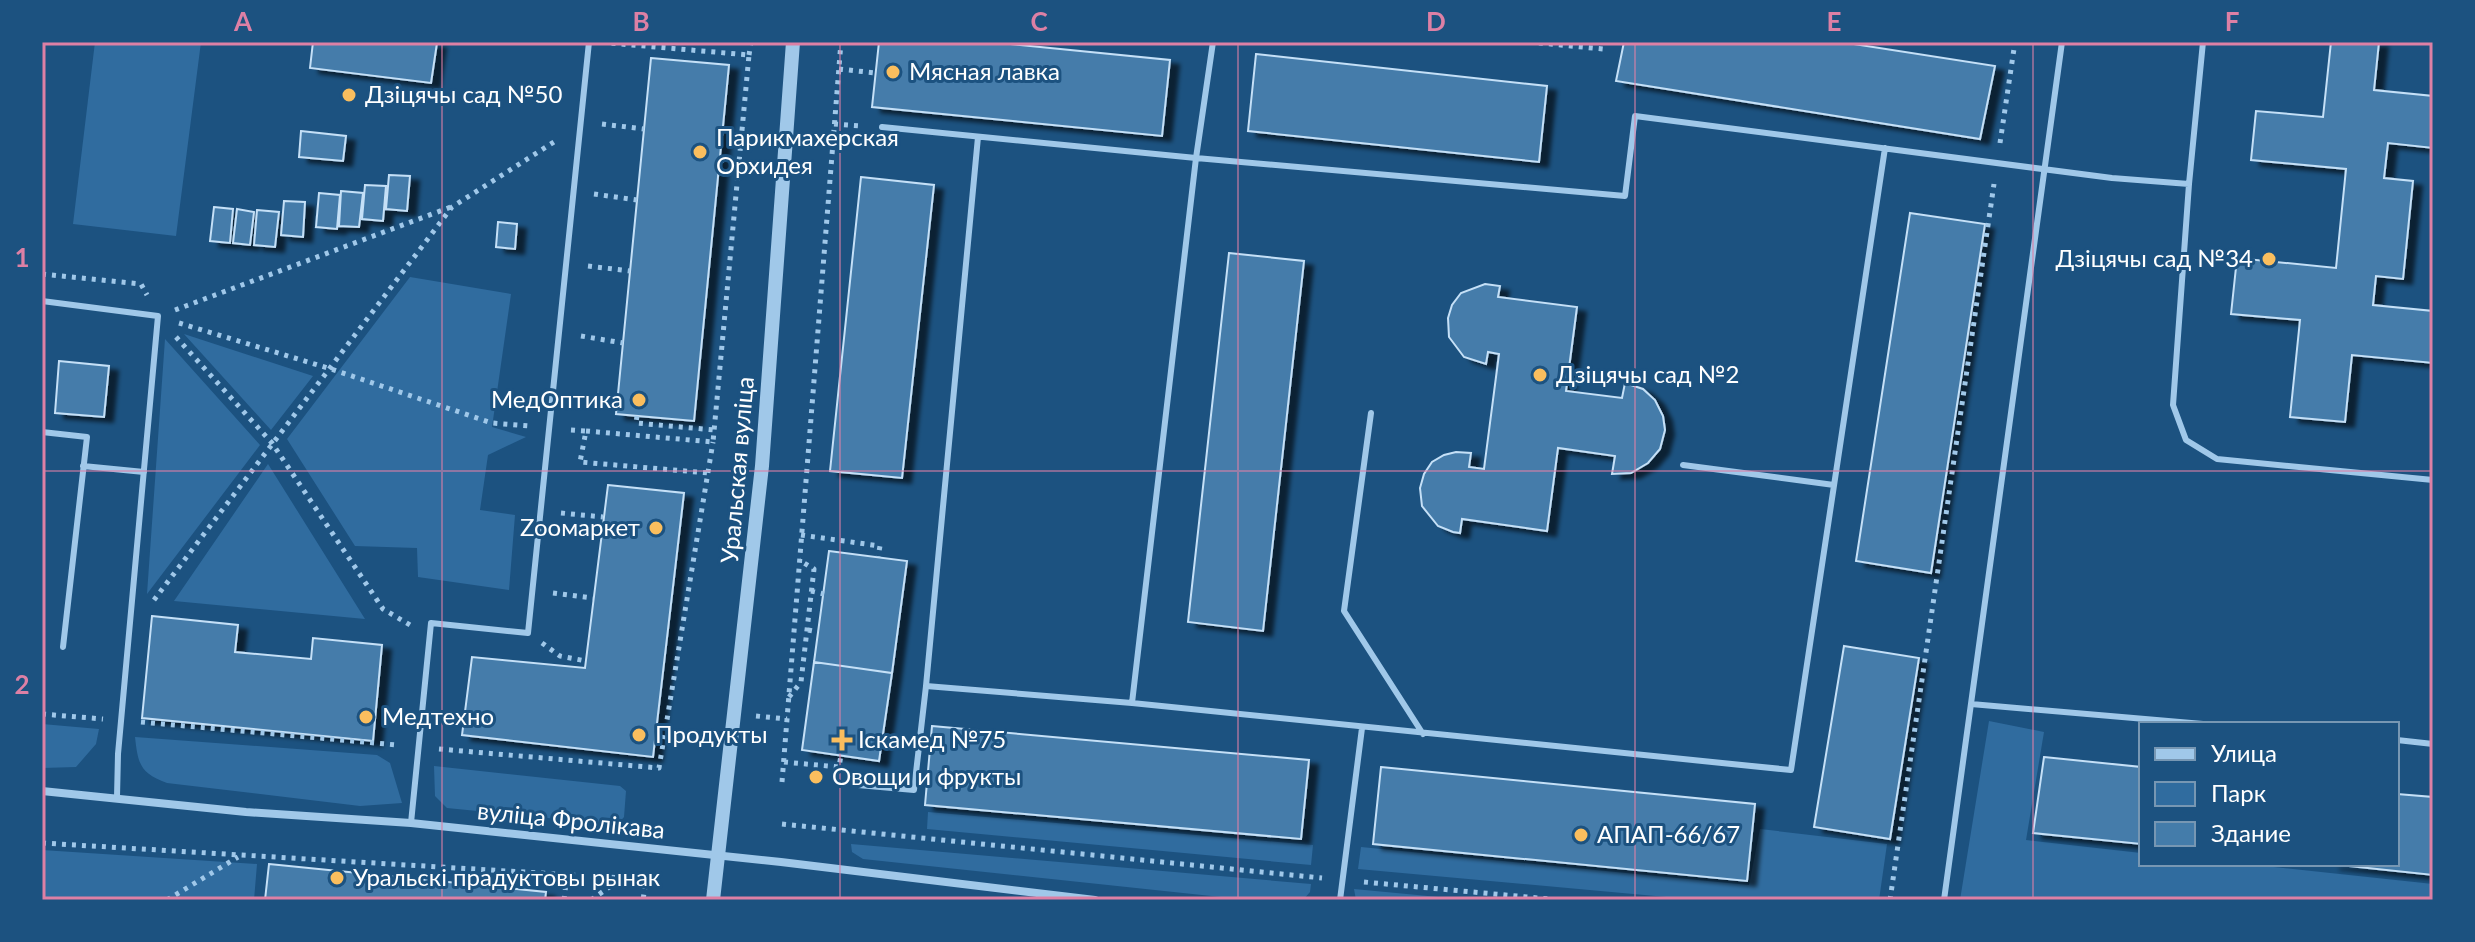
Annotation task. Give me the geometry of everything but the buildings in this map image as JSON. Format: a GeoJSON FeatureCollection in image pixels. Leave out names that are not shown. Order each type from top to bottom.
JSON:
{"type":"FeatureCollection","features":[{"type":"Feature","properties":{"kind":"street","name":"Уральская вуліца"},"geometry":{"type":"LineString","coordinates":[[713,900],[762,466],[793,42]]}},
{"type":"Feature","properties":{"kind":"street","name":"вуліца Фролікава"},"geometry":{"type":"LineString","coordinates":[[42,791],[246,812],[411,823],[1095,900]]}},
{"type":"Feature","properties":{"kind":"lane"},"geometry":{"type":"LineString","coordinates":[[411,823],[431,623],[528,633],[589,42]]}},
{"type":"Feature","properties":{"kind":"lane"},"geometry":{"type":"LineString","coordinates":[[1132,703],[1196,158],[1213,42]]}},
{"type":"Feature","properties":{"kind":"lane"},"geometry":{"type":"LineString","coordinates":[[1944,900],[2062,42]]}},
{"type":"Feature","properties":{"kind":"lane"},"geometry":{"type":"LineString","coordinates":[[2203,42],[2173,405],[2186,440],[2217,459],[2433,480]]}},
{"type":"Feature","properties":{"kind":"lane"},"geometry":{"type":"LineString","coordinates":[[882,127],[1625,196],[1635,116],[2112,178],[2189,184]]}},
{"type":"Feature","properties":{"kind":"lane"},"geometry":{"type":"LineString","coordinates":[[858,785],[914,790],[978,137]]}},
{"type":"Feature","properties":{"kind":"lane"},"geometry":{"type":"LineString","coordinates":[[926,686],[1132,703],[1791,770],[1885,148]]}},
{"type":"Feature","properties":{"kind":"lane"},"geometry":{"type":"LineString","coordinates":[[42,301],[158,316],[117,797]]}},
{"type":"Feature","properties":{"kind":"lane"},"geometry":{"type":"LineString","coordinates":[[1371,413],[1344,611],[1423,734]]}},
{"type":"Feature","properties":{"kind":"lane"},"geometry":{"type":"LineString","coordinates":[[42,432],[87,437],[63,647]]}},
{"type":"Feature","properties":{"kind":"lane"},"geometry":{"type":"LineString","coordinates":[[1683,465],[1834,485]]}},
{"type":"Feature","properties":{"kind":"lane"},"geometry":{"type":"LineString","coordinates":[[83,466],[144,472]]}},
{"type":"Feature","properties":{"kind":"lane"},"geometry":{"type":"LineString","coordinates":[[1971,704],[2180,722]]}},
{"type":"Feature","properties":{"kind":"lane"},"geometry":{"type":"LineString","coordinates":[[1340,900],[1362,728]]}},
{"type":"Feature","properties":{"kind":"lane"},"geometry":{"type":"LineString","coordinates":[[2399,740],[2433,744]]}},
{"type":"Feature","properties":{"kind":"path"},"geometry":{"type":"LineString","coordinates":[[600,42],[749,55]]}},
{"type":"Feature","properties":{"kind":"path"},"geometry":{"type":"LineString","coordinates":[[42,714],[659,768],[715,430],[751,42]]}},
{"type":"Feature","properties":{"kind":"path"},"geometry":{"type":"LineString","coordinates":[[782,782],[841,42]]}},
{"type":"Feature","properties":{"kind":"path"},"geometry":{"type":"LineString","coordinates":[[1529,42],[1603,49]]}},
{"type":"Feature","properties":{"kind":"path"},"geometry":{"type":"LineString","coordinates":[[1890,900],[2015,42]]}},
{"type":"Feature","properties":{"kind":"path"},"geometry":{"type":"LineString","coordinates":[[839,69],[876,73]]}},
{"type":"Feature","properties":{"kind":"path"},"geometry":{"type":"LineString","coordinates":[[158,316],[452,207],[581,123],[644,129]]}},
{"type":"Feature","properties":{"kind":"path"},"geometry":{"type":"LineString","coordinates":[[720,160],[739,163]]}},
{"type":"Feature","properties":{"kind":"path"},"geometry":{"type":"LineString","coordinates":[[573,192],[637,200]]}},
{"type":"Feature","properties":{"kind":"path"},"geometry":{"type":"LineString","coordinates":[[149,607],[452,207]]}},
{"type":"Feature","properties":{"kind":"path"},"geometry":{"type":"LineString","coordinates":[[566,264],[630,271]]}},
{"type":"Feature","properties":{"kind":"path"},"geometry":{"type":"LineString","coordinates":[[42,274],[141,284],[158,316],[272,443],[383,609],[430,637]]}},
{"type":"Feature","properties":{"kind":"path"},"geometry":{"type":"LineString","coordinates":[[158,316],[492,423],[713,442]]}},
{"type":"Feature","properties":{"kind":"path"},"geometry":{"type":"LineString","coordinates":[[559,333],[623,343]]}},
{"type":"Feature","properties":{"kind":"path"},"geometry":{"type":"LineString","coordinates":[[637,416],[636,423],[715,430]]}},
{"type":"Feature","properties":{"kind":"path"},"geometry":{"type":"LineString","coordinates":[[586,431],[580,462],[709,473]]}},
{"type":"Feature","properties":{"kind":"path"},"geometry":{"type":"LineString","coordinates":[[541,511],[603,517]]}},
{"type":"Feature","properties":{"kind":"path"},"geometry":{"type":"LineString","coordinates":[[801,535],[880,546],[878,557]]}},
{"type":"Feature","properties":{"kind":"path"},"geometry":{"type":"LineString","coordinates":[[788,698],[801,682],[814,569],[799,560]]}},
{"type":"Feature","properties":{"kind":"path"},"geometry":{"type":"LineString","coordinates":[[532,591],[593,598]]}},
{"type":"Feature","properties":{"kind":"path"},"geometry":{"type":"LineString","coordinates":[[811,591],[824,594]]}},
{"type":"Feature","properties":{"kind":"path"},"geometry":{"type":"LineString","coordinates":[[808,630],[818,632]]}},
{"type":"Feature","properties":{"kind":"path"},"geometry":{"type":"LineString","coordinates":[[560,656],[586,661]]}},
{"type":"Feature","properties":{"kind":"path"},"geometry":{"type":"LineString","coordinates":[[657,713],[667,715]]}},
{"type":"Feature","properties":{"kind":"path"},"geometry":{"type":"LineString","coordinates":[[784,762],[839,767],[841,755]]}},
{"type":"Feature","properties":{"kind":"path"},"geometry":{"type":"LineString","coordinates":[[782,824],[1560,900]]}},
{"type":"Feature","properties":{"kind":"path"},"geometry":{"type":"LineString","coordinates":[[42,843],[646,880],[643,900]]}},
{"type":"Feature","properties":{"kind":"path"},"geometry":{"type":"LineString","coordinates":[[167,900],[239,856]]}},
{"type":"Feature","properties":{"kind":"path"},"geometry":{"type":"LineString","coordinates":[[564,900],[567,875]]}},
{"type":"Feature","properties":{"kind":"path"},"geometry":{"type":"LineString","coordinates":[[591,900],[623,878]]}},
{"type":"Feature","properties":{"kind":"green space"},"geometry":{"type":"Polygon","coordinates":[[[95,42],[201,42],[176,236],[73,224],[95,42]]]}},
{"type":"Feature","properties":{"kind":"green space"},"geometry":{"type":"Polygon","coordinates":[[[410,277],[511,294],[492,427],[526,437],[488,455],[480,510],[515,515],[509,590],[418,577],[417,548],[355,546],[287,439],[410,277]]]}},
{"type":"Feature","properties":{"kind":"green space"},"geometry":{"type":"Polygon","coordinates":[[[184,334],[313,376],[271,430],[184,334]]]}},
{"type":"Feature","properties":{"kind":"green space"},"geometry":{"type":"Polygon","coordinates":[[[165,339],[260,445],[147,594],[165,339]]]}},
{"type":"Feature","properties":{"kind":"green space"},"geometry":{"type":"Polygon","coordinates":[[[268,464],[365,619],[174,601],[268,464]]]}},
{"type":"Feature","properties":{"kind":"green space"},"geometry":{"type":"Polygon","coordinates":[[[1989,721],[2044,732],[2026,840],[2139,853],[2139,866],[2264,866],[2433,884],[2433,900],[1960,900],[1989,721]]]}},
{"type":"Feature","properties":{"kind":"green space"},"geometry":{"type":"Polygon","coordinates":[[[42,724],[99,729],[96,744],[76,767],[42,768],[42,724]]]}},
{"type":"Feature","properties":{"kind":"green space"},"geometry":{"type":"Polygon","coordinates":[[[135,737],[377,755],[390,763],[402,803],[360,806],[167,783],[142,766],[135,737]]]}},
{"type":"Feature","properties":{"kind":"green space"},"geometry":{"type":"Polygon","coordinates":[[[434,766],[620,786],[626,791],[624,817],[617,825],[447,808],[435,796],[434,766]]]}},
{"type":"Feature","properties":{"kind":"green space"},"geometry":{"type":"Polygon","coordinates":[[[928,812],[1313,845],[1311,865],[927,829],[928,812]]]}},
{"type":"Feature","properties":{"kind":"green space"},"geometry":{"type":"Polygon","coordinates":[[[1760,829],[1887,844],[1879,900],[1699,900],[1358,869],[1361,847],[1749,885],[1760,829]]]}},
{"type":"Feature","properties":{"kind":"green space"},"geometry":{"type":"Polygon","coordinates":[[[851,844],[1311,884],[1310,892],[1303,900],[1249,900],[863,859],[852,852],[851,844]]]}},
{"type":"Feature","properties":{"kind":"green space"},"geometry":{"type":"Polygon","coordinates":[[[42,850],[257,864],[254,900],[42,900],[42,850]]]}},
{"type":"Feature","properties":{"kind":"green space"},"geometry":{"type":"Polygon","coordinates":[[[1354,889],[1470,900],[1356,900],[1354,889]]]}},
{"type":"Feature","properties":{"kind":"place","name":"Мясная лавка"},"geometry":{"type":"Point","coordinates":[893,72]}},
{"type":"Feature","properties":{"kind":"place","name":"Дзіцячы сад №50"},"geometry":{"type":"Point","coordinates":[349,95]}},
{"type":"Feature","properties":{"kind":"place","name":"Парикмахерская Орхидея"},"geometry":{"type":"Point","coordinates":[700,152]}},
{"type":"Feature","properties":{"kind":"place","name":"Дзіцячы сад №34"},"geometry":{"type":"Point","coordinates":[2269,259]}},
{"type":"Feature","properties":{"kind":"place","name":"Дзіцячы сад №2"},"geometry":{"type":"Point","coordinates":[1540,375]}},
{"type":"Feature","properties":{"kind":"place","name":"МедОптика"},"geometry":{"type":"Point","coordinates":[639,400]}},
{"type":"Feature","properties":{"kind":"place","name":"Zooмаркет"},"geometry":{"type":"Point","coordinates":[656,528]}},
{"type":"Feature","properties":{"kind":"place","name":"Медтехно"},"geometry":{"type":"Point","coordinates":[366,717]}},
{"type":"Feature","properties":{"kind":"place","name":"Продукты"},"geometry":{"type":"Point","coordinates":[639,735]}},
{"type":"Feature","properties":{"kind":"place","name":"Іскамед №75"},"geometry":{"type":"Point","coordinates":[842,740]}},
{"type":"Feature","properties":{"kind":"place","name":"Овощи и фрукты"},"geometry":{"type":"Point","coordinates":[816,777]}},
{"type":"Feature","properties":{"kind":"place","name":"АПАП-66/67"},"geometry":{"type":"Point","coordinates":[1581,835]}},
{"type":"Feature","properties":{"kind":"place","name":"Уральскі прадуктовы рынак"},"geometry":{"type":"Point","coordinates":[337,878]}}]}
